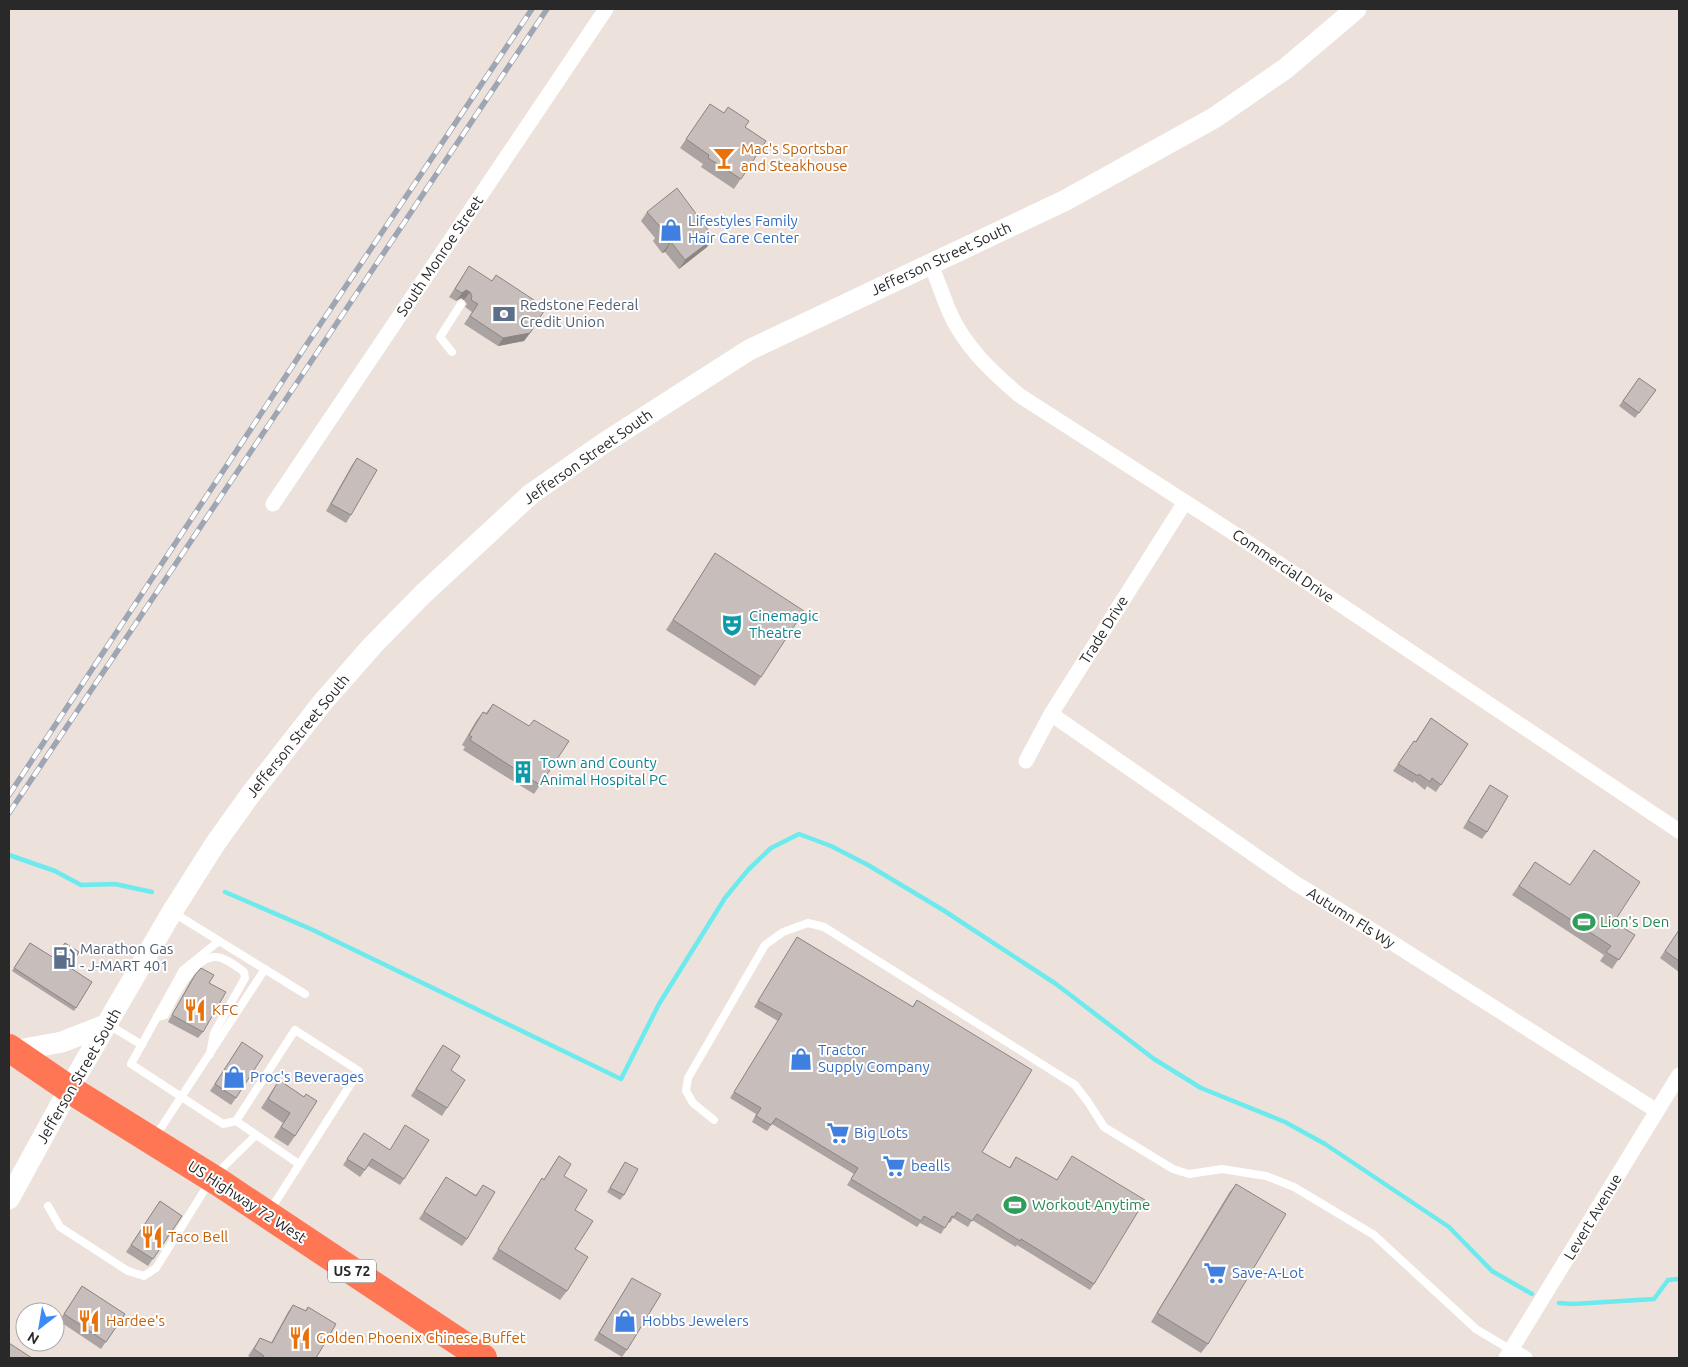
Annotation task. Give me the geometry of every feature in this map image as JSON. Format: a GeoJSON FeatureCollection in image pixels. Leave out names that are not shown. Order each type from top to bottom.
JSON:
{"type":"FeatureCollection","features":[{"type":"Feature","properties":{"kind":"highway","name":"US Highway 72 West"},"geometry":{"type":"LineString","coordinates":[[11,1050],[212,1178],[483,1358]]}},
{"type":"Feature","properties":{"kind":"street","name":"South Monroe Street"},"geometry":{"type":"LineString","coordinates":[[273,504],[606,9]]}},
{"type":"Feature","properties":{"kind":"street","name":"Jefferson Street South"},"geometry":{"type":"LineString","coordinates":[[9,1199],[172,912],[215,844],[250,795],[322,703],[373,645],[422,594],[532,494],[604,443],[749,350],[1064,200],[1214,118],[1285,69],[1356,9]]}},
{"type":"Feature","properties":{"kind":"street","name":"Commercial Drive"},"geometry":{"type":"LineString","coordinates":[[931,264],[950,313],[968,344],[991,371],[1019,395],[1185,502],[1679,831]]}},
{"type":"Feature","properties":{"kind":"street","name":"Trade Drive"},"geometry":{"type":"LineString","coordinates":[[1026,761],[1051,714],[1185,502]]}},
{"type":"Feature","properties":{"kind":"street","name":"Autumn Fls Wy"},"geometry":{"type":"LineString","coordinates":[[1051,714],[1295,883],[1657,1111]]}},
{"type":"Feature","properties":{"kind":"street"},"geometry":{"type":"LineString","coordinates":[[11,1050],[62,1042],[108,1024]]}},
{"type":"Feature","properties":{"kind":"street","name":"Levert Avenue"},"geometry":{"type":"LineString","coordinates":[[1509,1354],[1679,1075]]}},
{"type":"Feature","properties":{"kind":"street"},"geometry":{"type":"LineString","coordinates":[[1509,1354],[1525,1358]]}},
{"type":"Feature","properties":{"kind":"lane"},"geometry":{"type":"LineString","coordinates":[[452,352],[440,337],[461,304]]}},
{"type":"Feature","properties":{"kind":"lane"},"geometry":{"type":"LineString","coordinates":[[172,912],[305,994]]}},
{"type":"Feature","properties":{"kind":"lane"},"geometry":{"type":"LineString","coordinates":[[714,1120],[693,1103],[686,1092],[688,1078],[765,945],[783,932],[808,923],[824,927],[1075,1085],[1104,1127],[1173,1170],[1189,1174],[1222,1169],[1266,1176],[1294,1187],[1374,1235],[1476,1329],[1509,1354]]}},
{"type":"Feature","properties":{"kind":"lane"},"geometry":{"type":"LineString","coordinates":[[219,941],[183,970],[131,1064],[223,1124],[236,1122],[300,1164]]}},
{"type":"Feature","properties":{"kind":"lane"},"geometry":{"type":"LineString","coordinates":[[157,1017],[165,1015],[192,970],[200,963],[210,958],[220,958],[244,972],[245,978],[214,1033],[210,1054]]}},
{"type":"Feature","properties":{"kind":"lane"},"geometry":{"type":"LineString","coordinates":[[153,1141],[265,969]]}},
{"type":"Feature","properties":{"kind":"lane"},"geometry":{"type":"LineString","coordinates":[[108,1024],[142,1044]]}},
{"type":"Feature","properties":{"kind":"lane"},"geometry":{"type":"LineString","coordinates":[[236,1122],[295,1030],[358,1071],[267,1214]]}},
{"type":"Feature","properties":{"kind":"lane"},"geometry":{"type":"LineString","coordinates":[[48,1206],[60,1227],[128,1271],[144,1276],[156,1268],[212,1178],[256,1135]]}},
{"type":"Feature","properties":{"kind":"building","name":"Mac's Sportsbar and Steakhouse"},"geometry":{"type":"Polygon","coordinates":[[[710,104],[724,113],[728,107],[749,121],[745,127],[766,141],[741,179],[708,158],[709,155],[686,139],[710,104]]]}},
{"type":"Feature","properties":{"kind":"building","name":"Lifestyles Family Hair Care Center"},"geometry":{"type":"Polygon","coordinates":[[[677,188],[714,238],[685,260],[671,242],[669,244],[660,231],[662,229],[647,212],[677,188]]]}},
{"type":"Feature","properties":{"kind":"building","name":"Redstone Federal Credit Union"},"geometry":{"type":"Polygon","coordinates":[[[469,266],[492,281],[496,275],[546,308],[530,333],[503,338],[470,316],[478,304],[471,300],[470,292],[466,290],[462,293],[455,289],[469,266]]]}},
{"type":"Feature","properties":{"kind":"building"},"geometry":{"type":"Polygon","coordinates":[[[1639,378],[1656,390],[1639,413],[1623,401],[1639,378]]]}},
{"type":"Feature","properties":{"kind":"building"},"geometry":{"type":"Polygon","coordinates":[[[357,458],[377,470],[351,515],[331,504],[357,458]]]}},
{"type":"Feature","properties":{"kind":"building","name":"Cinemagic Theatre"},"geometry":{"type":"Polygon","coordinates":[[[715,553],[804,611],[761,677],[673,620],[715,553]]]}},
{"type":"Feature","properties":{"kind":"building","name":"Town and County Animal Hospital PC"},"geometry":{"type":"Polygon","coordinates":[[[493,704],[529,726],[534,720],[569,741],[540,785],[470,740],[472,737],[469,735],[483,712],[487,714],[493,704]]]}},
{"type":"Feature","properties":{"kind":"building"},"geometry":{"type":"Polygon","coordinates":[[[1431,718],[1468,744],[1441,785],[1432,778],[1430,782],[1419,774],[1418,776],[1398,764],[1414,741],[1416,742],[1431,718]]]}},
{"type":"Feature","properties":{"kind":"building"},"geometry":{"type":"Polygon","coordinates":[[[1490,785],[1508,796],[1487,832],[1468,821],[1490,785]]]}},
{"type":"Feature","properties":{"kind":"building","name":"Lion's Den"},"geometry":{"type":"Polygon","coordinates":[[[1594,850],[1640,882],[1614,922],[1635,935],[1619,960],[1606,952],[1611,946],[1519,886],[1535,862],[1570,885],[1594,850]]]}},
{"type":"Feature","properties":{"kind":"building"},"geometry":{"type":"Polygon","coordinates":[[[1679,930],[1679,961],[1665,951],[1679,930]]]}},
{"type":"Feature","properties":{"kind":"building"},"geometry":{"type":"Polygon","coordinates":[[[797,937],[913,1007],[917,1000],[1032,1070],[982,1152],[1010,1168],[1016,1157],[1057,1180],[1072,1156],[1145,1200],[1094,1284],[977,1214],[972,1221],[957,1212],[954,1217],[952,1216],[945,1228],[924,1216],[921,1221],[851,1179],[858,1168],[776,1118],[771,1125],[756,1116],[761,1108],[734,1092],[782,1014],[758,1001],[797,937]]]}},
{"type":"Feature","properties":{"kind":"building"},"geometry":{"type":"Polygon","coordinates":[[[30,943],[54,958],[65,943],[79,952],[69,967],[92,982],[76,1008],[14,968],[30,943]]]}},
{"type":"Feature","properties":{"kind":"building","name":"KFC"},"geometry":{"type":"Polygon","coordinates":[[[201,968],[214,975],[209,983],[226,992],[203,1032],[172,1015],[201,968]]]}},
{"type":"Feature","properties":{"kind":"building","name":"Proc's Beverages"},"geometry":{"type":"Polygon","coordinates":[[[242,1042],[263,1056],[236,1098],[215,1084],[242,1042]]]}},
{"type":"Feature","properties":{"kind":"building"},"geometry":{"type":"Polygon","coordinates":[[[443,1045],[460,1056],[451,1070],[465,1080],[447,1108],[416,1089],[443,1045]]]}},
{"type":"Feature","properties":{"kind":"building"},"geometry":{"type":"Polygon","coordinates":[[[279,1080],[304,1097],[306,1094],[317,1101],[295,1136],[281,1127],[290,1113],[268,1099],[279,1080]]]}},
{"type":"Feature","properties":{"kind":"building"},"geometry":{"type":"Polygon","coordinates":[[[405,1125],[429,1140],[404,1179],[372,1159],[365,1170],[347,1159],[364,1133],[390,1150],[405,1125]]]}},
{"type":"Feature","properties":{"kind":"building"},"geometry":{"type":"Polygon","coordinates":[[[559,1156],[571,1164],[564,1176],[587,1190],[575,1210],[593,1221],[575,1249],[588,1257],[567,1291],[498,1249],[542,1178],[544,1180],[559,1156]]]}},
{"type":"Feature","properties":{"kind":"building"},"geometry":{"type":"Polygon","coordinates":[[[625,1162],[638,1169],[624,1195],[610,1188],[625,1162]]]}},
{"type":"Feature","properties":{"kind":"building"},"geometry":{"type":"Polygon","coordinates":[[[446,1177],[476,1196],[483,1185],[495,1192],[467,1239],[424,1212],[446,1177]]]}},
{"type":"Feature","properties":{"kind":"building","name":"Save-A-Lot"},"geometry":{"type":"Polygon","coordinates":[[[1236,1184],[1286,1214],[1208,1344],[1157,1313],[1236,1184]]]}},
{"type":"Feature","properties":{"kind":"building","name":"Taco Bell"},"geometry":{"type":"Polygon","coordinates":[[[160,1201],[182,1216],[153,1259],[131,1245],[160,1201]]]}},
{"type":"Feature","properties":{"kind":"building","name":"Hobbs Jewelers"},"geometry":{"type":"Polygon","coordinates":[[[632,1278],[661,1294],[627,1350],[599,1333],[632,1278]]]}},
{"type":"Feature","properties":{"kind":"building","name":"Hardee's"},"geometry":{"type":"Polygon","coordinates":[[[82,1286],[125,1314],[106,1342],[65,1315],[82,1286]]]}},
{"type":"Feature","properties":{"kind":"building","name":"Golden Phoenix Chinese Buffet"},"geometry":{"type":"Polygon","coordinates":[[[293,1305],[306,1311],[308,1307],[336,1324],[316,1358],[263,1358],[264,1356],[254,1349],[260,1338],[272,1343],[293,1305]]]}},
{"type":"Feature","properties":{"kind":"building"},"geometry":{"type":"Polygon","coordinates":[[[9,1343],[15,1347],[15,1352],[23,1352],[32,1358],[9,1358],[9,1343]]]}},
{"type":"Feature","properties":{"kind":"waterway"},"geometry":{"type":"LineString","coordinates":[[225,892],[313,930],[621,1079],[659,1004],[725,898],[748,870],[771,848],[799,834],[831,846],[868,865],[943,910],[1056,984],[1154,1059],[1201,1088],[1285,1122],[1325,1144],[1449,1227],[1492,1271],[1532,1294]]}},
{"type":"Feature","properties":{"kind":"waterway"},"geometry":{"type":"LineString","coordinates":[[9,855],[55,871],[81,885],[115,884],[152,892]]}},
{"type":"Feature","properties":{"kind":"waterway"},"geometry":{"type":"LineString","coordinates":[[1559,1303],[1573,1304],[1654,1299],[1668,1280],[1679,1279]]}},
{"type":"Feature","properties":{"kind":"railway"},"geometry":{"type":"LineString","coordinates":[[9,795],[305,347],[532,9]]}},
{"type":"Feature","properties":{"kind":"railway"},"geometry":{"type":"LineString","coordinates":[[9,813],[547,9]]}},
{"type":"Feature","properties":{"kind":"place","name":"Mac's Sportsbar and Steakhouse"},"geometry":{"type":"Point","coordinates":[724,158]}},
{"type":"Feature","properties":{"kind":"place","name":"Lifestyles Family Hair Care Center"},"geometry":{"type":"Point","coordinates":[671,230]}},
{"type":"Feature","properties":{"kind":"place","name":"Redstone Federal Credit Union"},"geometry":{"type":"Point","coordinates":[504,314]}},
{"type":"Feature","properties":{"kind":"place","name":"Cinemagic Theatre"},"geometry":{"type":"Point","coordinates":[732,625]}},
{"type":"Feature","properties":{"kind":"place","name":"Town and County Animal Hospital PC"},"geometry":{"type":"Point","coordinates":[523,772]}},
{"type":"Feature","properties":{"kind":"place","name":"Lion's Den"},"geometry":{"type":"Point","coordinates":[1584,922]}},
{"type":"Feature","properties":{"kind":"place","name":"Marathon Gas - J-MART 401"},"geometry":{"type":"Point","coordinates":[64,958]}},
{"type":"Feature","properties":{"kind":"place","name":"KFC"},"geometry":{"type":"Point","coordinates":[195,1010]}},
{"type":"Feature","properties":{"kind":"place","name":"Tractor Supply Company"},"geometry":{"type":"Point","coordinates":[801,1059]}},
{"type":"Feature","properties":{"kind":"place","name":"Proc's Beverages"},"geometry":{"type":"Point","coordinates":[234,1077]}},
{"type":"Feature","properties":{"kind":"place","name":"Big Lots"},"geometry":{"type":"Point","coordinates":[838,1133]}},
{"type":"Feature","properties":{"kind":"place","name":"bealls"},"geometry":{"type":"Point","coordinates":[894,1166]}},
{"type":"Feature","properties":{"kind":"place","name":"Workout Anytime"},"geometry":{"type":"Point","coordinates":[1015,1205]}},
{"type":"Feature","properties":{"kind":"place","name":"Taco Bell"},"geometry":{"type":"Point","coordinates":[152,1237]}},
{"type":"Feature","properties":{"kind":"place","name":"Save-A-Lot"},"geometry":{"type":"Point","coordinates":[1215,1273]}},
{"type":"Feature","properties":{"kind":"place","name":"Hardee's"},"geometry":{"type":"Point","coordinates":[89,1321]}},
{"type":"Feature","properties":{"kind":"place","name":"Hobbs Jewelers"},"geometry":{"type":"Point","coordinates":[625,1321]}},
{"type":"Feature","properties":{"kind":"place","name":"Golden Phoenix Chinese Buffet"},"geometry":{"type":"Point","coordinates":[300,1338]}}]}
